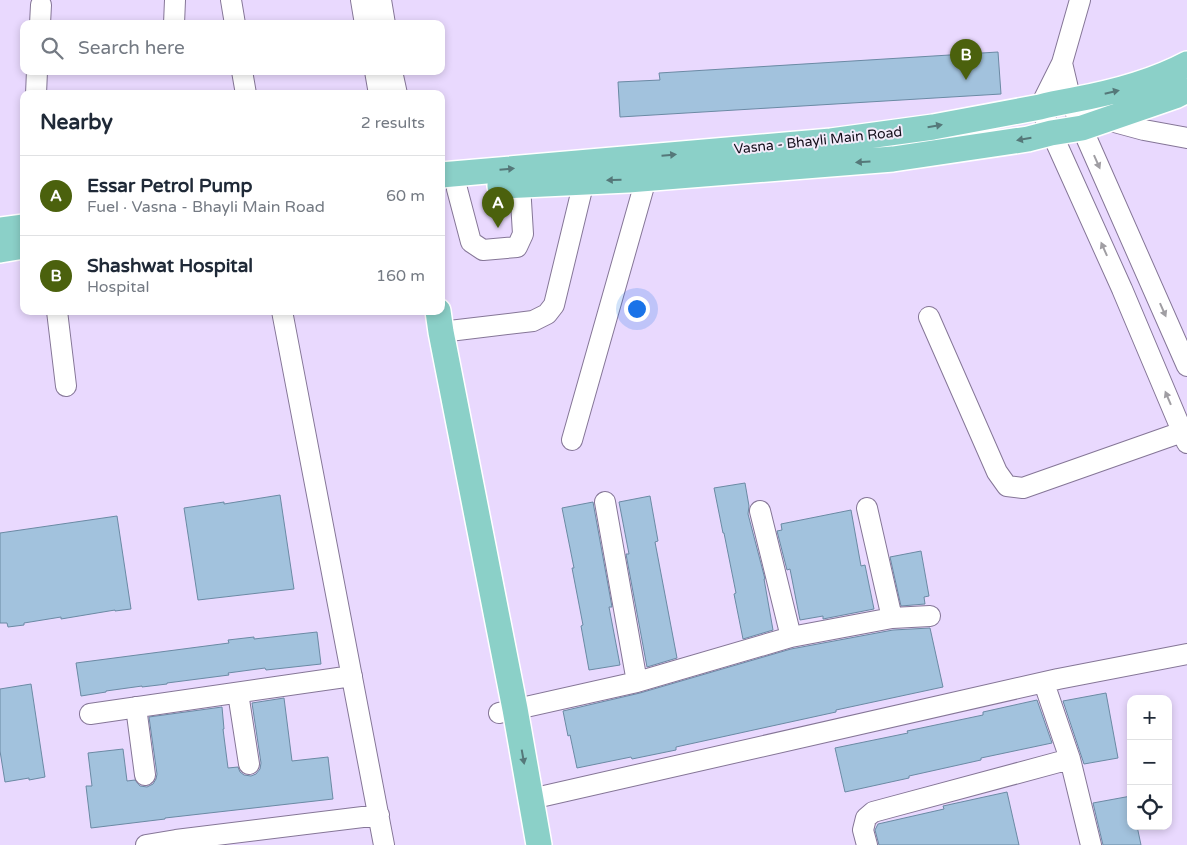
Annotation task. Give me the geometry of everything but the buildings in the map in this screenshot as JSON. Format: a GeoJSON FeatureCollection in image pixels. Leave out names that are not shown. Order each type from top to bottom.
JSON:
{"type":"FeatureCollection","features":[{"type":"Feature","properties":{"kind":"main road","name":"Vasna - Bhayli Main Road"},"geometry":{"type":"LineString","coordinates":[[446,185],[831,141],[932,127],[1040,107],[1056,102],[1071,101],[1118,90],[1176,70],[1187,64]]}},
{"type":"Feature","properties":{"kind":"main road","name":"Vasna - Bhayli Main Road"},"geometry":{"type":"LineString","coordinates":[[446,185],[520,185],[584,182],[893,159],[1027,139],[1082,128],[1175,96],[1187,90]]}},
{"type":"Feature","properties":{"kind":"main road"},"geometry":{"type":"LineString","coordinates":[[0,230],[20,228]]}},
{"type":"Feature","properties":{"kind":"main road"},"geometry":{"type":"LineString","coordinates":[[0,250],[20,247]]}},
{"type":"Feature","properties":{"kind":"main road"},"geometry":{"type":"LineString","coordinates":[[428,315],[507,711],[531,799],[539,845]]}},
{"type":"Feature","properties":{"kind":"main road"},"geometry":{"type":"LineString","coordinates":[[439,321],[507,711],[522,845]]}},
{"type":"Feature","properties":{"kind":"street"},"geometry":{"type":"LineString","coordinates":[[174,0],[174,20]]}},
{"type":"Feature","properties":{"kind":"street"},"geometry":{"type":"LineString","coordinates":[[232,0],[234,20]]}},
{"type":"Feature","properties":{"kind":"street"},"geometry":{"type":"LineString","coordinates":[[361,0],[364,20]]}},
{"type":"Feature","properties":{"kind":"street"},"geometry":{"type":"LineString","coordinates":[[381,0],[384,20]]}},
{"type":"Feature","properties":{"kind":"street"},"geometry":{"type":"LineString","coordinates":[[929,317],[997,472],[1007,486],[1023,488],[1185,437],[1122,289],[1040,107],[1062,63],[1080,0]]}},
{"type":"Feature","properties":{"kind":"street"},"geometry":{"type":"LineString","coordinates":[[1062,63],[1071,101],[1082,128],[1187,366]]}},
{"type":"Feature","properties":{"kind":"street"},"geometry":{"type":"LineString","coordinates":[[36,90],[37,75]]}},
{"type":"Feature","properties":{"kind":"street"},"geometry":{"type":"LineString","coordinates":[[243,75],[245,90]]}},
{"type":"Feature","properties":{"kind":"street"},"geometry":{"type":"LineString","coordinates":[[376,75],[379,90]]}},
{"type":"Feature","properties":{"kind":"street"},"geometry":{"type":"LineString","coordinates":[[393,75],[396,90]]}},
{"type":"Feature","properties":{"kind":"street"},"geometry":{"type":"LineString","coordinates":[[1107,120],[1144,130],[1187,138]]}},
{"type":"Feature","properties":{"kind":"street"},"geometry":{"type":"LineString","coordinates":[[572,440],[646,178]]}},
{"type":"Feature","properties":{"kind":"street"},"geometry":{"type":"LineString","coordinates":[[439,321],[532,321],[547,314],[554,305],[584,182]]}},
{"type":"Feature","properties":{"kind":"street"},"geometry":{"type":"LineString","coordinates":[[446,185],[471,242],[483,250],[517,247],[523,234],[520,185]]}},
{"type":"Feature","properties":{"kind":"street"},"geometry":{"type":"LineString","coordinates":[[57,315],[66,386]]}},
{"type":"Feature","properties":{"kind":"street"},"geometry":{"type":"LineString","coordinates":[[283,315],[384,845]]}},
{"type":"Feature","properties":{"kind":"street"},"geometry":{"type":"LineString","coordinates":[[606,502],[637,682]]}},
{"type":"Feature","properties":{"kind":"street"},"geometry":{"type":"LineString","coordinates":[[867,508],[892,618]]}},
{"type":"Feature","properties":{"kind":"street"},"geometry":{"type":"LineString","coordinates":[[760,511],[791,637]]}},
{"type":"Feature","properties":{"kind":"street"},"geometry":{"type":"LineString","coordinates":[[507,711],[637,682],[791,637],[892,618],[930,616]]}},
{"type":"Feature","properties":{"kind":"street"},"geometry":{"type":"LineString","coordinates":[[531,799],[1044,682],[1187,654]]}},
{"type":"Feature","properties":{"kind":"street"},"geometry":{"type":"LineString","coordinates":[[90,714],[352,676]]}},
{"type":"Feature","properties":{"kind":"street"},"geometry":{"type":"LineString","coordinates":[[1044,682],[1070,759],[1090,845]]}},
{"type":"Feature","properties":{"kind":"street"},"geometry":{"type":"LineString","coordinates":[[238,693],[248,764]]}},
{"type":"Feature","properties":{"kind":"street"},"geometry":{"type":"LineString","coordinates":[[136,707],[145,775]]}},
{"type":"Feature","properties":{"kind":"street"},"geometry":{"type":"LineString","coordinates":[[867,845],[863,830],[864,824],[866,818],[873,812],[1070,759]]}},
{"type":"Feature","properties":{"kind":"street"},"geometry":{"type":"LineString","coordinates":[[146,845],[176,843],[379,815]]}},
{"type":"Feature","properties":{"kind":"place","name":"Shashwat Hospital"},"geometry":{"type":"Point","coordinates":[966,80]}},
{"type":"Feature","properties":{"kind":"place","name":"Essar Petrol Pump"},"geometry":{"type":"Point","coordinates":[498,228]}}]}
